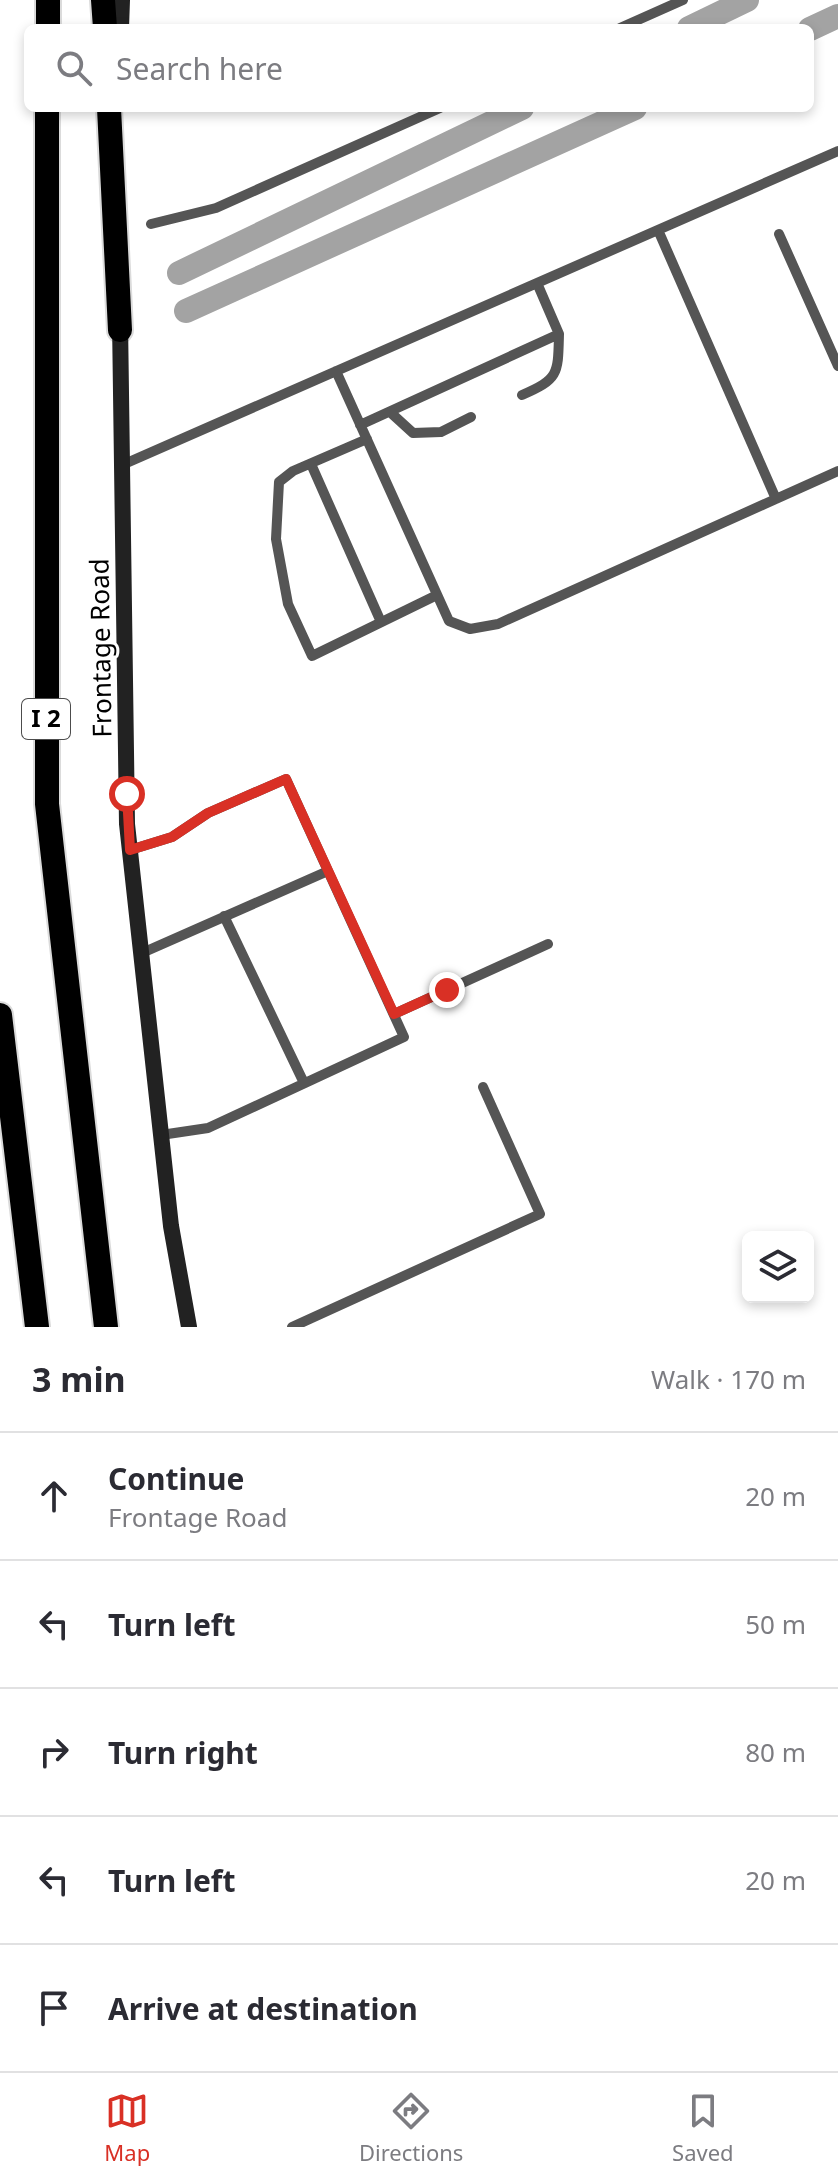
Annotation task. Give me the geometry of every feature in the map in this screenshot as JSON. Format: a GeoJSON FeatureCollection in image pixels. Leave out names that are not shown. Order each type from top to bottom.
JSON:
{"type":"FeatureCollection","features":[{"type":"Feature","properties":{"kind":"highway"},"geometry":{"type":"LineString","coordinates":[[48,0],[48,24]]}},
{"type":"Feature","properties":{"kind":"highway"},"geometry":{"type":"LineString","coordinates":[[103,0],[105,24]]}},
{"type":"Feature","properties":{"kind":"highway","name":"I 2"},"geometry":{"type":"LineString","coordinates":[[47,112],[47,804],[106,1327]]}},
{"type":"Feature","properties":{"kind":"highway"},"geometry":{"type":"LineString","coordinates":[[109,112],[120,330]]}},
{"type":"Feature","properties":{"kind":"highway"},"geometry":{"type":"LineString","coordinates":[[0,1015],[37,1327]]}},
{"type":"Feature","properties":{"kind":"main road"},"geometry":{"type":"LineString","coordinates":[[121,24],[122,0]]}},
{"type":"Feature","properties":{"kind":"main road","name":"Frontage Road"},"geometry":{"type":"LineString","coordinates":[[119,112],[127,824],[171,1226],[189,1327]]}},
{"type":"Feature","properties":{"kind":"lane"},"geometry":{"type":"LineString","coordinates":[[629,24],[683,0]]}},
{"type":"Feature","properties":{"kind":"lane"},"geometry":{"type":"LineString","coordinates":[[151,224],[216,208],[431,112]]}},
{"type":"Feature","properties":{"kind":"lane"},"geometry":{"type":"LineString","coordinates":[[122,465],[838,151]]}},
{"type":"Feature","properties":{"kind":"lane"},"geometry":{"type":"LineString","coordinates":[[658,230],[776,499]]}},
{"type":"Feature","properties":{"kind":"lane"},"geometry":{"type":"LineString","coordinates":[[779,234],[838,366]]}},
{"type":"Feature","properties":{"kind":"lane"},"geometry":{"type":"LineString","coordinates":[[522,395],[548,384],[558,366],[559,334],[537,283]]}},
{"type":"Feature","properties":{"kind":"lane"},"geometry":{"type":"LineString","coordinates":[[360,425],[559,334]]}},
{"type":"Feature","properties":{"kind":"lane"},"geometry":{"type":"LineString","coordinates":[[336,371],[449,621],[470,629],[498,624],[838,471]]}},
{"type":"Feature","properties":{"kind":"lane"},"geometry":{"type":"LineString","coordinates":[[390,412],[413,433],[441,432],[471,417]]}},
{"type":"Feature","properties":{"kind":"lane"},"geometry":{"type":"LineString","coordinates":[[367,439],[293,471],[279,482],[276,539],[288,604],[312,656],[437,595]]}},
{"type":"Feature","properties":{"kind":"lane"},"geometry":{"type":"LineString","coordinates":[[311,464],[381,622]]}},
{"type":"Feature","properties":{"kind":"lane"},"geometry":{"type":"LineString","coordinates":[[130,850],[172,837],[208,813],[286,779],[404,1037],[208,1128],[161,1135]]}},
{"type":"Feature","properties":{"kind":"lane"},"geometry":{"type":"LineString","coordinates":[[142,953],[328,871]]}},
{"type":"Feature","properties":{"kind":"lane"},"geometry":{"type":"LineString","coordinates":[[224,916],[304,1083]]}},
{"type":"Feature","properties":{"kind":"lane"},"geometry":{"type":"LineString","coordinates":[[394,1014],[548,944]]}},
{"type":"Feature","properties":{"kind":"lane"},"geometry":{"type":"LineString","coordinates":[[292,1327],[540,1214],[483,1087]]}},
{"type":"Feature","properties":{"kind":"waterway"},"geometry":{"type":"LineString","coordinates":[[697,24],[747,0]]}},
{"type":"Feature","properties":{"kind":"waterway"},"geometry":{"type":"LineString","coordinates":[[814,27],[838,16]]}},
{"type":"Feature","properties":{"kind":"waterway"},"geometry":{"type":"LineString","coordinates":[[179,273],[514,112]]}},
{"type":"Feature","properties":{"kind":"waterway"},"geometry":{"type":"LineString","coordinates":[[186,311],[626,112]]}},
{"type":"Feature","properties":{"kind":"route"},"geometry":{"type":"LineString","coordinates":[[127,794],[130,850],[172,837],[208,813],[286,779],[394,1014],[447,990]]}}]}
